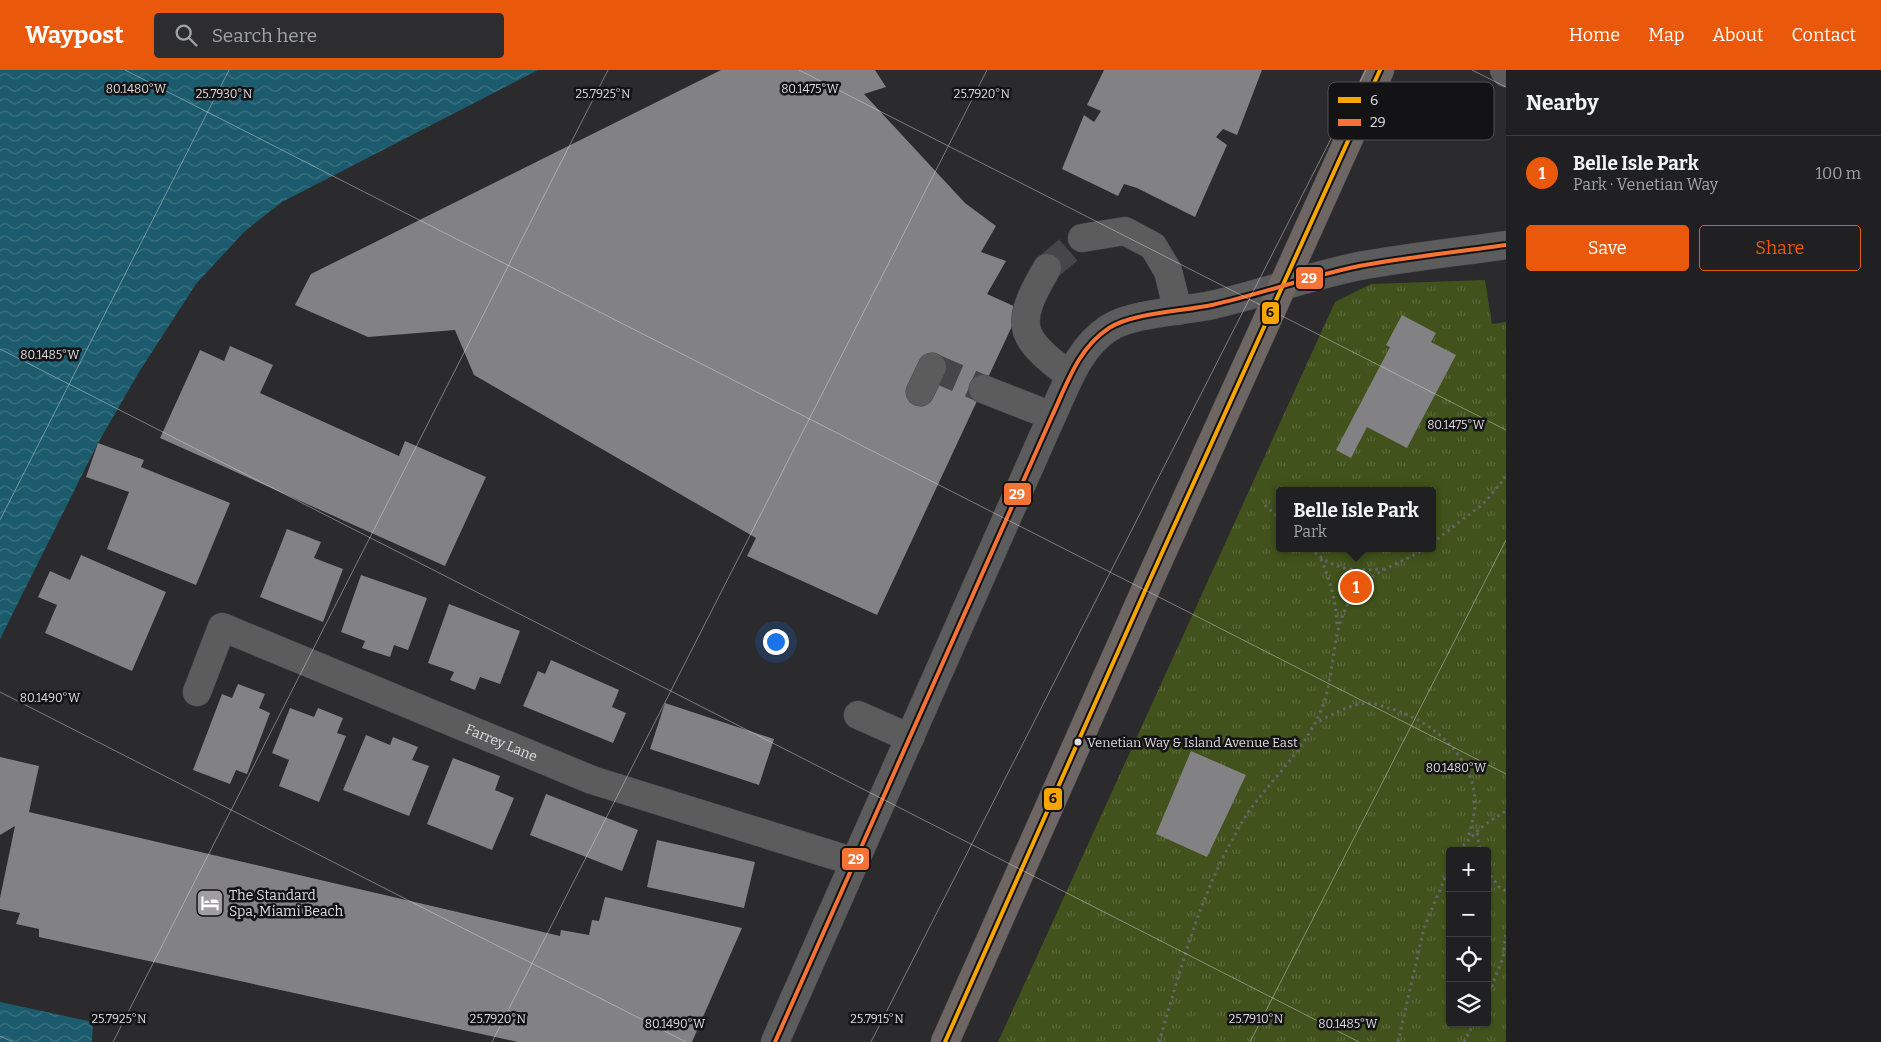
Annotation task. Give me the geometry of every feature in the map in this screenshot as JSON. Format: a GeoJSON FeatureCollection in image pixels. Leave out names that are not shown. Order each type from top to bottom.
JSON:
{"type":"FeatureCollection","features":[{"type":"Feature","properties":{"kind":"main road"},"geometry":{"type":"LineString","coordinates":[[1375,82],[1380,70]]}},
{"type":"Feature","properties":{"kind":"main road"},"geometry":{"type":"LineString","coordinates":[[945,1042],[1148,584],[1349,140]]}},
{"type":"Feature","properties":{"kind":"street"},"geometry":{"type":"LineString","coordinates":[[1082,238],[1125,231],[1153,246],[1168,271],[1178,311]]}},
{"type":"Feature","properties":{"kind":"street"},"geometry":{"type":"LineString","coordinates":[[775,1042],[1070,376],[1085,349],[1096,337],[1110,327],[1127,320],[1212,305],[1358,266],[1506,245]]}},
{"type":"Feature","properties":{"kind":"street"},"geometry":{"type":"LineString","coordinates":[[1047,268],[1036,286],[1026,313],[1028,335],[1039,349],[1070,376]]}},
{"type":"Feature","properties":{"kind":"street"},"geometry":{"type":"LineString","coordinates":[[920,392],[932,367]]}},
{"type":"Feature","properties":{"kind":"street"},"geometry":{"type":"LineString","coordinates":[[983,389],[1052,416]]}},
{"type":"Feature","properties":{"kind":"street","name":"Farrey Lane"},"geometry":{"type":"LineString","coordinates":[[197,692],[222,627],[592,780],[855,862]]}},
{"type":"Feature","properties":{"kind":"street"},"geometry":{"type":"LineString","coordinates":[[858,715],[910,738]]}},
{"type":"Feature","properties":{"kind":"path"},"geometry":{"type":"LineString","coordinates":[[1436,540],[1483,504],[1506,476]]}},
{"type":"Feature","properties":{"kind":"path"},"geometry":{"type":"LineString","coordinates":[[1264,505],[1276,516]]}},
{"type":"Feature","properties":{"kind":"path"},"geometry":{"type":"LineString","coordinates":[[1314,552],[1321,559],[1344,569],[1386,568]]}},
{"type":"Feature","properties":{"kind":"path"},"geometry":{"type":"LineString","coordinates":[[1159,1042],[1179,971],[1199,912],[1228,847],[1250,809],[1308,737],[1322,708],[1337,630],[1345,608],[1361,586],[1386,568],[1411,558],[1419,552]]}},
{"type":"Feature","properties":{"kind":"path"},"geometry":{"type":"LineString","coordinates":[[1321,559],[1331,584],[1336,606],[1337,630]]}},
{"type":"Feature","properties":{"kind":"path"},"geometry":{"type":"LineString","coordinates":[[1314,724],[1340,710],[1370,703],[1406,713],[1438,733],[1458,754],[1470,777],[1475,801],[1468,839]]}},
{"type":"Feature","properties":{"kind":"path"},"geometry":{"type":"LineString","coordinates":[[1462,847],[1468,839],[1491,819],[1506,811]]}},
{"type":"Feature","properties":{"kind":"path"},"geometry":{"type":"LineString","coordinates":[[1477,832],[1479,847]]}},
{"type":"Feature","properties":{"kind":"path"},"geometry":{"type":"LineString","coordinates":[[1398,1042],[1424,928],[1446,876]]}},
{"type":"Feature","properties":{"kind":"path"},"geometry":{"type":"LineString","coordinates":[[1491,876],[1499,887],[1506,891]]}},
{"type":"Feature","properties":{"kind":"path"},"geometry":{"type":"LineString","coordinates":[[1491,988],[1503,957],[1506,934]]}},
{"type":"Feature","properties":{"kind":"path"},"geometry":{"type":"LineString","coordinates":[[1464,1042],[1472,1027]]}},
{"type":"Feature","properties":{"kind":"green space"},"geometry":{"type":"Polygon","coordinates":[[[1485,280],[1492,324],[1506,322],[1506,1042],[998,1042],[1335,302],[1371,284],[1485,280]]]}},
{"type":"Feature","properties":{"kind":"water"},"geometry":{"type":"Polygon","coordinates":[[[0,70],[538,70],[282,202],[245,231],[196,284],[139,372],[98,443],[0,639],[0,70]]]}},
{"type":"Feature","properties":{"kind":"water"},"geometry":{"type":"Polygon","coordinates":[[[0,1002],[93,1022],[92,1042],[0,1042],[0,1002]]]}},
{"type":"Feature","properties":{"kind":"building"},"geometry":{"type":"Polygon","coordinates":[[[721,70],[875,70],[886,87],[864,94],[965,203],[996,226],[981,252],[1006,261],[987,294],[1020,309],[877,615],[747,556],[756,538],[474,375],[455,330],[368,337],[295,305],[311,274],[721,70]]]}},
{"type":"Feature","properties":{"kind":"building"},"geometry":{"type":"Polygon","coordinates":[[[1104,70],[1262,70],[1237,135],[1223,129],[1216,137],[1227,145],[1195,217],[1137,188],[1124,184],[1118,196],[1062,169],[1084,115],[1094,122],[1101,111],[1087,105],[1104,70]]]}},
{"type":"Feature","properties":{"kind":"building"},"geometry":{"type":"Polygon","coordinates":[[[1402,315],[1436,333],[1431,342],[1456,355],[1407,448],[1367,427],[1351,458],[1336,450],[1390,347],[1386,345],[1402,315]]]}},
{"type":"Feature","properties":{"kind":"building"},"geometry":{"type":"Polygon","coordinates":[[[230,346],[273,365],[260,393],[399,456],[405,441],[486,477],[445,566],[160,438],[200,350],[224,361],[230,346]]]}},
{"type":"Feature","properties":{"kind":"building"},"geometry":{"type":"Polygon","coordinates":[[[98,443],[144,460],[141,467],[230,503],[196,585],[107,549],[129,492],[86,477],[98,443]]]}},
{"type":"Feature","properties":{"kind":"building"},"geometry":{"type":"Polygon","coordinates":[[[287,529],[321,542],[314,558],[343,569],[323,622],[260,597],[287,529]]]}},
{"type":"Feature","properties":{"kind":"building"},"geometry":{"type":"Polygon","coordinates":[[[81,555],[166,592],[132,671],[45,633],[57,605],[38,597],[50,571],[70,580],[81,555]]]}},
{"type":"Feature","properties":{"kind":"building"},"geometry":{"type":"Polygon","coordinates":[[[361,575],[427,598],[408,650],[394,645],[390,657],[362,648],[365,641],[341,632],[361,575]]]}},
{"type":"Feature","properties":{"kind":"building"},"geometry":{"type":"Polygon","coordinates":[[[449,604],[520,631],[500,684],[480,677],[475,690],[450,680],[454,672],[428,663],[449,604]]]}},
{"type":"Feature","properties":{"kind":"building"},"geometry":{"type":"Polygon","coordinates":[[[551,660],[619,690],[612,707],[626,713],[613,743],[523,706],[538,671],[545,674],[551,660]]]}},
{"type":"Feature","properties":{"kind":"building"},"geometry":{"type":"Polygon","coordinates":[[[238,684],[265,694],[259,708],[270,713],[247,774],[236,770],[230,784],[193,770],[222,694],[232,698],[238,684]]]}},
{"type":"Feature","properties":{"kind":"building"},"geometry":{"type":"Polygon","coordinates":[[[665,703],[774,739],[759,785],[650,749],[665,703]]]}},
{"type":"Feature","properties":{"kind":"building"},"geometry":{"type":"Polygon","coordinates":[[[290,708],[314,717],[318,708],[343,718],[337,733],[346,736],[319,802],[279,786],[289,760],[272,753],[290,708]]]}},
{"type":"Feature","properties":{"kind":"building"},"geometry":{"type":"Polygon","coordinates":[[[366,735],[390,745],[393,737],[418,747],[412,760],[429,766],[409,816],[343,790],[366,735]]]}},
{"type":"Feature","properties":{"kind":"building"},"geometry":{"type":"Polygon","coordinates":[[[1191,751],[1246,775],[1207,857],[1156,834],[1191,751]]]}},
{"type":"Feature","properties":{"kind":"building","name":"The Standard Spa, Miami Beach"},"geometry":{"type":"Polygon","coordinates":[[[0,757],[39,766],[29,812],[560,936],[561,930],[589,935],[592,920],[599,921],[605,897],[742,928],[692,1042],[518,1042],[39,937],[39,929],[16,924],[20,913],[0,909],[0,898],[15,826],[0,835],[0,757]]]}},
{"type":"Feature","properties":{"kind":"building"},"geometry":{"type":"Polygon","coordinates":[[[453,758],[500,776],[495,790],[514,798],[492,850],[427,824],[453,758]]]}},
{"type":"Feature","properties":{"kind":"building"},"geometry":{"type":"Polygon","coordinates":[[[546,794],[638,830],[622,871],[530,835],[546,794]]]}},
{"type":"Feature","properties":{"kind":"building"},"geometry":{"type":"Polygon","coordinates":[[[657,840],[755,862],[744,908],[647,887],[657,840]]]}},
{"type":"Feature","properties":{"kind":"tunnel"},"geometry":{"type":"LineString","coordinates":[[1047,268],[1082,238]]}},
{"type":"Feature","properties":{"kind":"tunnel"},"geometry":{"type":"LineString","coordinates":[[932,367],[983,389]]}},
{"type":"Feature","properties":{"kind":"transit line","name":"6"},"geometry":{"type":"LineString","coordinates":[[1375,82],[1380,70]]}},
{"type":"Feature","properties":{"kind":"transit line","name":"6"},"geometry":{"type":"LineString","coordinates":[[945,1042],[1148,584],[1348,140]]}},
{"type":"Feature","properties":{"kind":"transit line","name":"29"},"geometry":{"type":"LineString","coordinates":[[775,1042],[1063,392],[1081,356],[1098,336],[1109,328],[1131,319],[1212,305],[1359,266],[1506,245]]}},
{"type":"Feature","properties":{"kind":"place","name":"Belle Isle Park"},"geometry":{"type":"Point","coordinates":[1356,587]}},
{"type":"Feature","properties":{"kind":"place","name":"Venetian Way & Island Avenue East"},"geometry":{"type":"Point","coordinates":[1078,742]}},
{"type":"Feature","properties":{"kind":"place","name":"The Standard Spa, Miami Beach"},"geometry":{"type":"Point","coordinates":[210,903]}}]}
